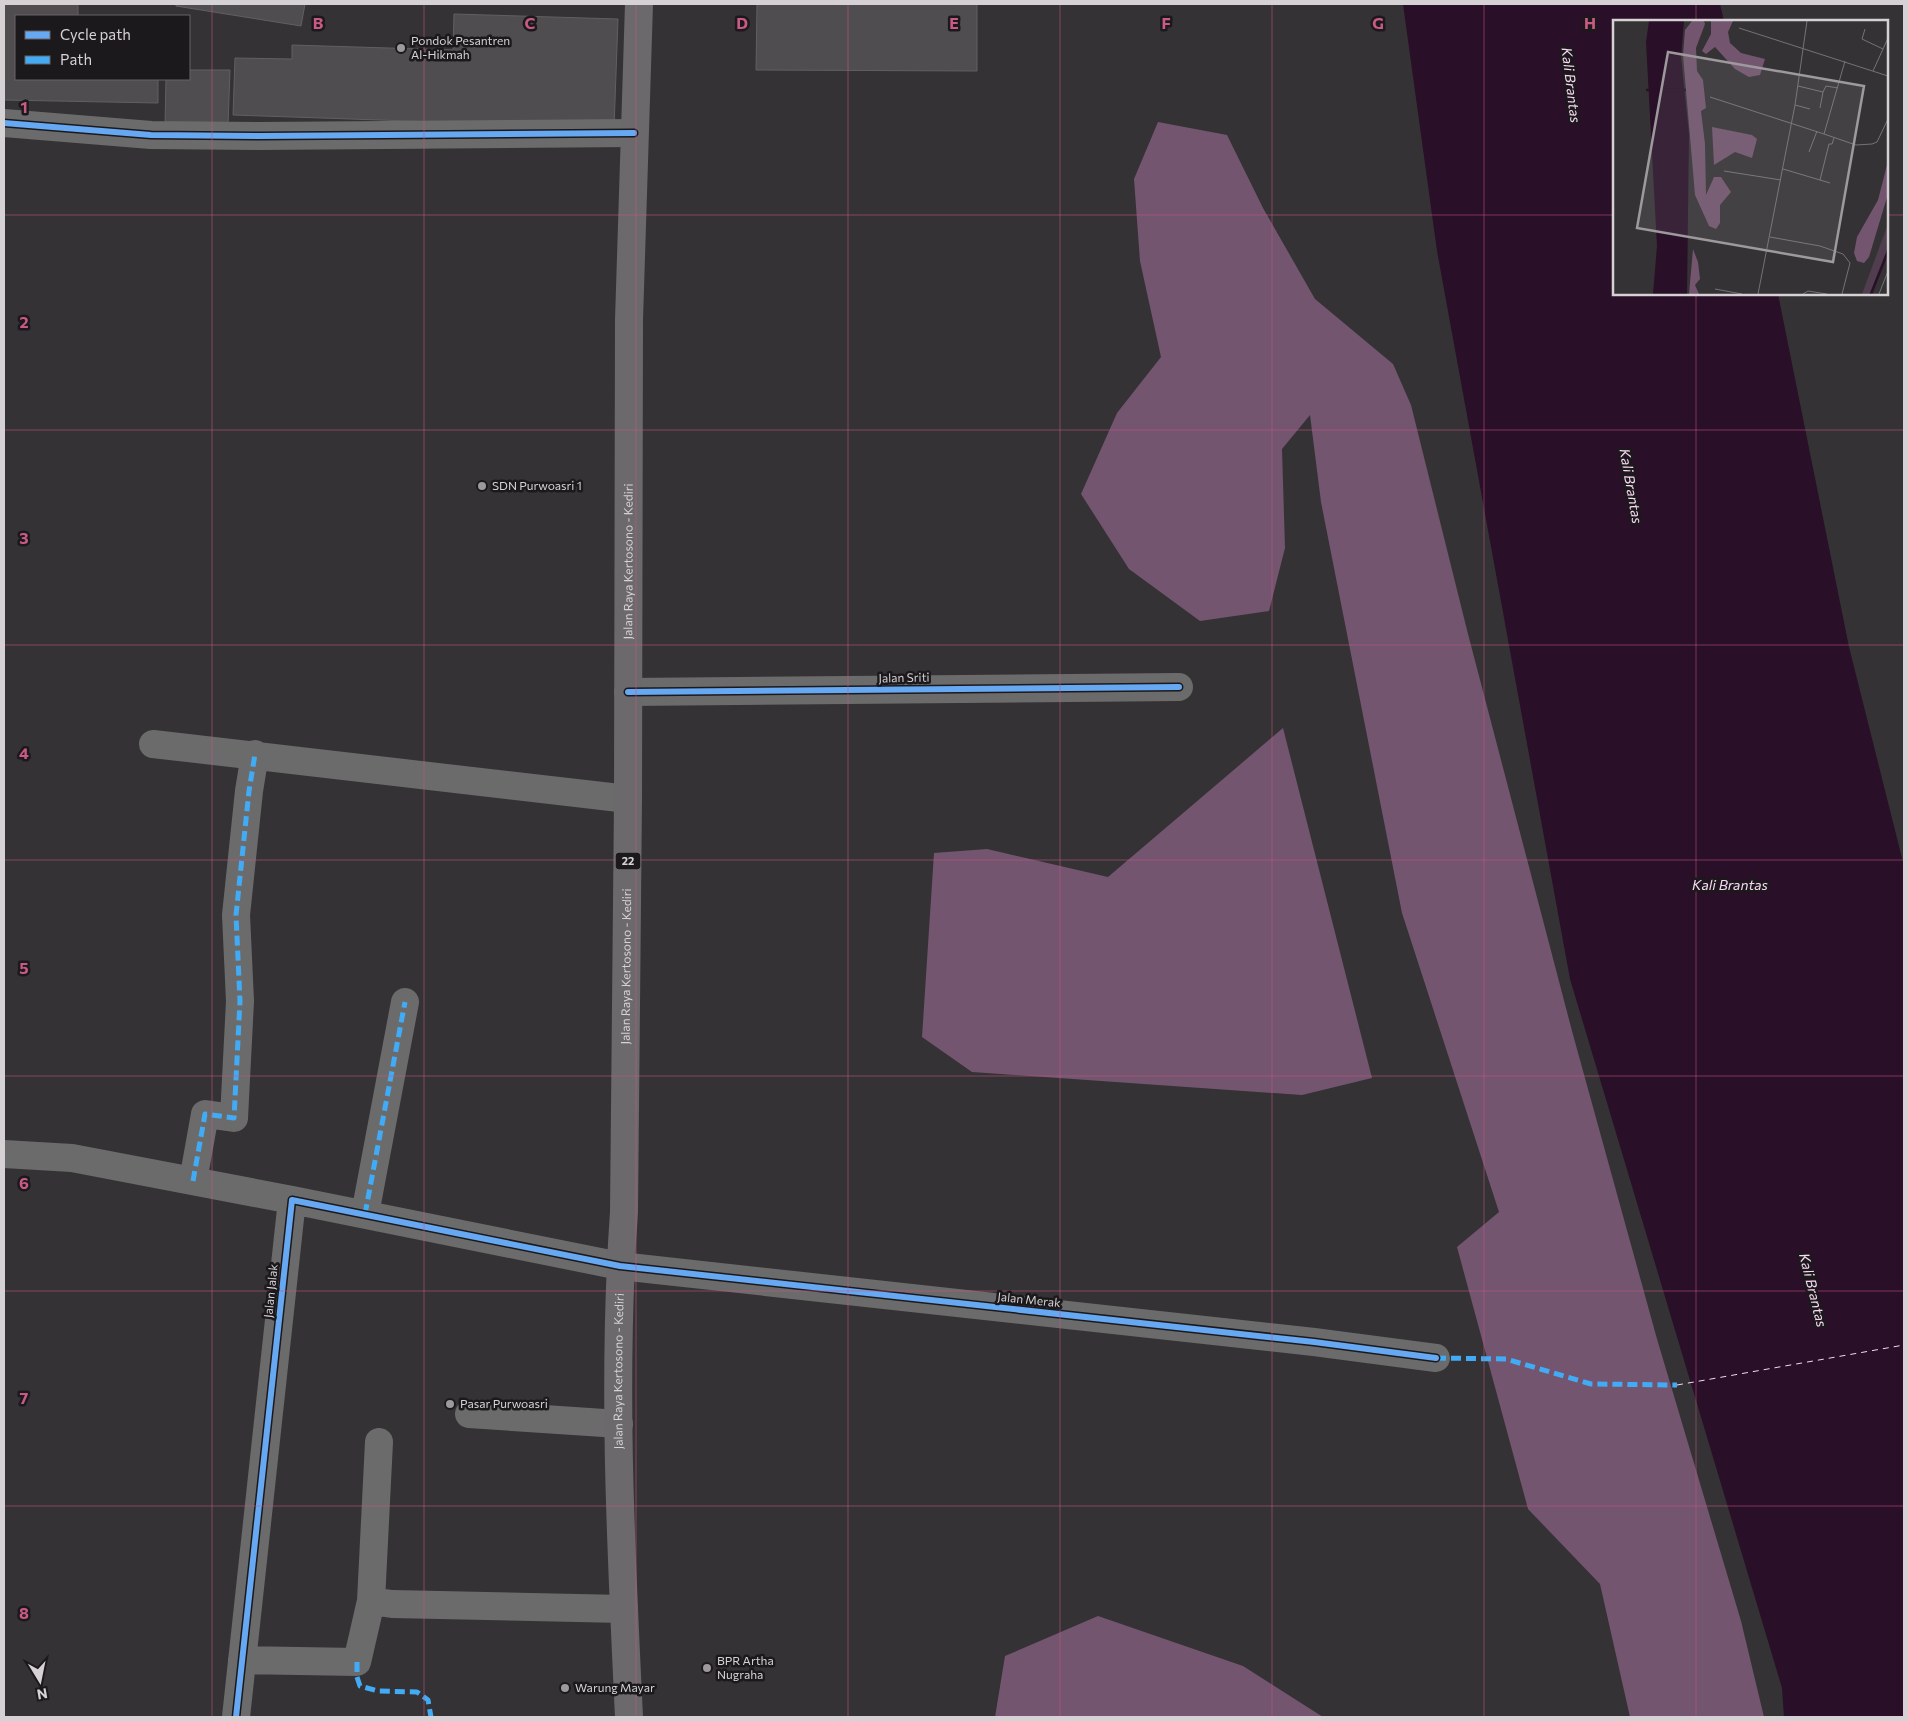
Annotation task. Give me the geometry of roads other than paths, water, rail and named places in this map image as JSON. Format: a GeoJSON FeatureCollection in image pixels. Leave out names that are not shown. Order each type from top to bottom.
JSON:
{"type":"FeatureCollection","features":[{"type":"Feature","properties":{"kind":"highway","name":"Jalan Raya Kertosono - Kediri"},"geometry":{"type":"LineString","coordinates":[[629,1717],[619,1424],[620,1266],[624,1212],[628,799],[629,320],[639,4]]}},
{"type":"Feature","properties":{"kind":"street"},"geometry":{"type":"LineString","coordinates":[[4,123],[181,135],[634,133]]}},
{"type":"Feature","properties":{"kind":"street","name":"Jalan Sriti"},"geometry":{"type":"LineString","coordinates":[[628,692],[1179,687]]}},
{"type":"Feature","properties":{"kind":"street"},"geometry":{"type":"LineString","coordinates":[[153,744],[255,754],[628,799]]}},
{"type":"Feature","properties":{"kind":"street"},"geometry":{"type":"LineString","coordinates":[[193,1181],[204,1114],[234,1118],[240,1001],[236,915],[249,790],[255,754]]}},
{"type":"Feature","properties":{"kind":"street"},"geometry":{"type":"LineString","coordinates":[[365,1214],[404,1002]]}},
{"type":"Feature","properties":{"kind":"street"},"geometry":{"type":"LineString","coordinates":[[4,1154],[72,1158],[365,1214],[620,1266]]}},
{"type":"Feature","properties":{"kind":"street","name":"Jalan Jalak"},"geometry":{"type":"LineString","coordinates":[[236,1717],[292,1200]]}},
{"type":"Feature","properties":{"kind":"street","name":"Jalan Merak"},"geometry":{"type":"LineString","coordinates":[[620,1266],[1314,1342],[1436,1358]]}},
{"type":"Feature","properties":{"kind":"street"},"geometry":{"type":"LineString","coordinates":[[470,1414],[619,1424]]}},
{"type":"Feature","properties":{"kind":"street"},"geometry":{"type":"LineString","coordinates":[[242,1660],[357,1662],[371,1600],[378,1442]]}},
{"type":"Feature","properties":{"kind":"street"},"geometry":{"type":"LineString","coordinates":[[371,1600],[392,1604],[624,1609]]}},
{"type":"Feature","properties":{"kind":"water","name":"Kali Brantas"},"geometry":{"type":"Polygon","coordinates":[[[1403,4],[1720,4],[1724,20],[1613,20],[1613,295],[1778,295],[1849,647],[1904,866],[1904,1717],[1784,1717],[1782,1688],[1570,979],[1437,251],[1403,4]]]}},
{"type":"Feature","properties":{"kind":"place","name":"Pondok Pesantren Al-Hikmah"},"geometry":{"type":"Point","coordinates":[401,48]}},
{"type":"Feature","properties":{"kind":"place","name":"SDN Purwoasri 1"},"geometry":{"type":"Point","coordinates":[482,486]}},
{"type":"Feature","properties":{"kind":"place","name":"Pasar Purwoasri"},"geometry":{"type":"Point","coordinates":[450,1404]}},
{"type":"Feature","properties":{"kind":"place","name":"BPR Artha Nugraha"},"geometry":{"type":"Point","coordinates":[707,1668]}},
{"type":"Feature","properties":{"kind":"place","name":"Warung Mayar"},"geometry":{"type":"Point","coordinates":[565,1688]}}]}
